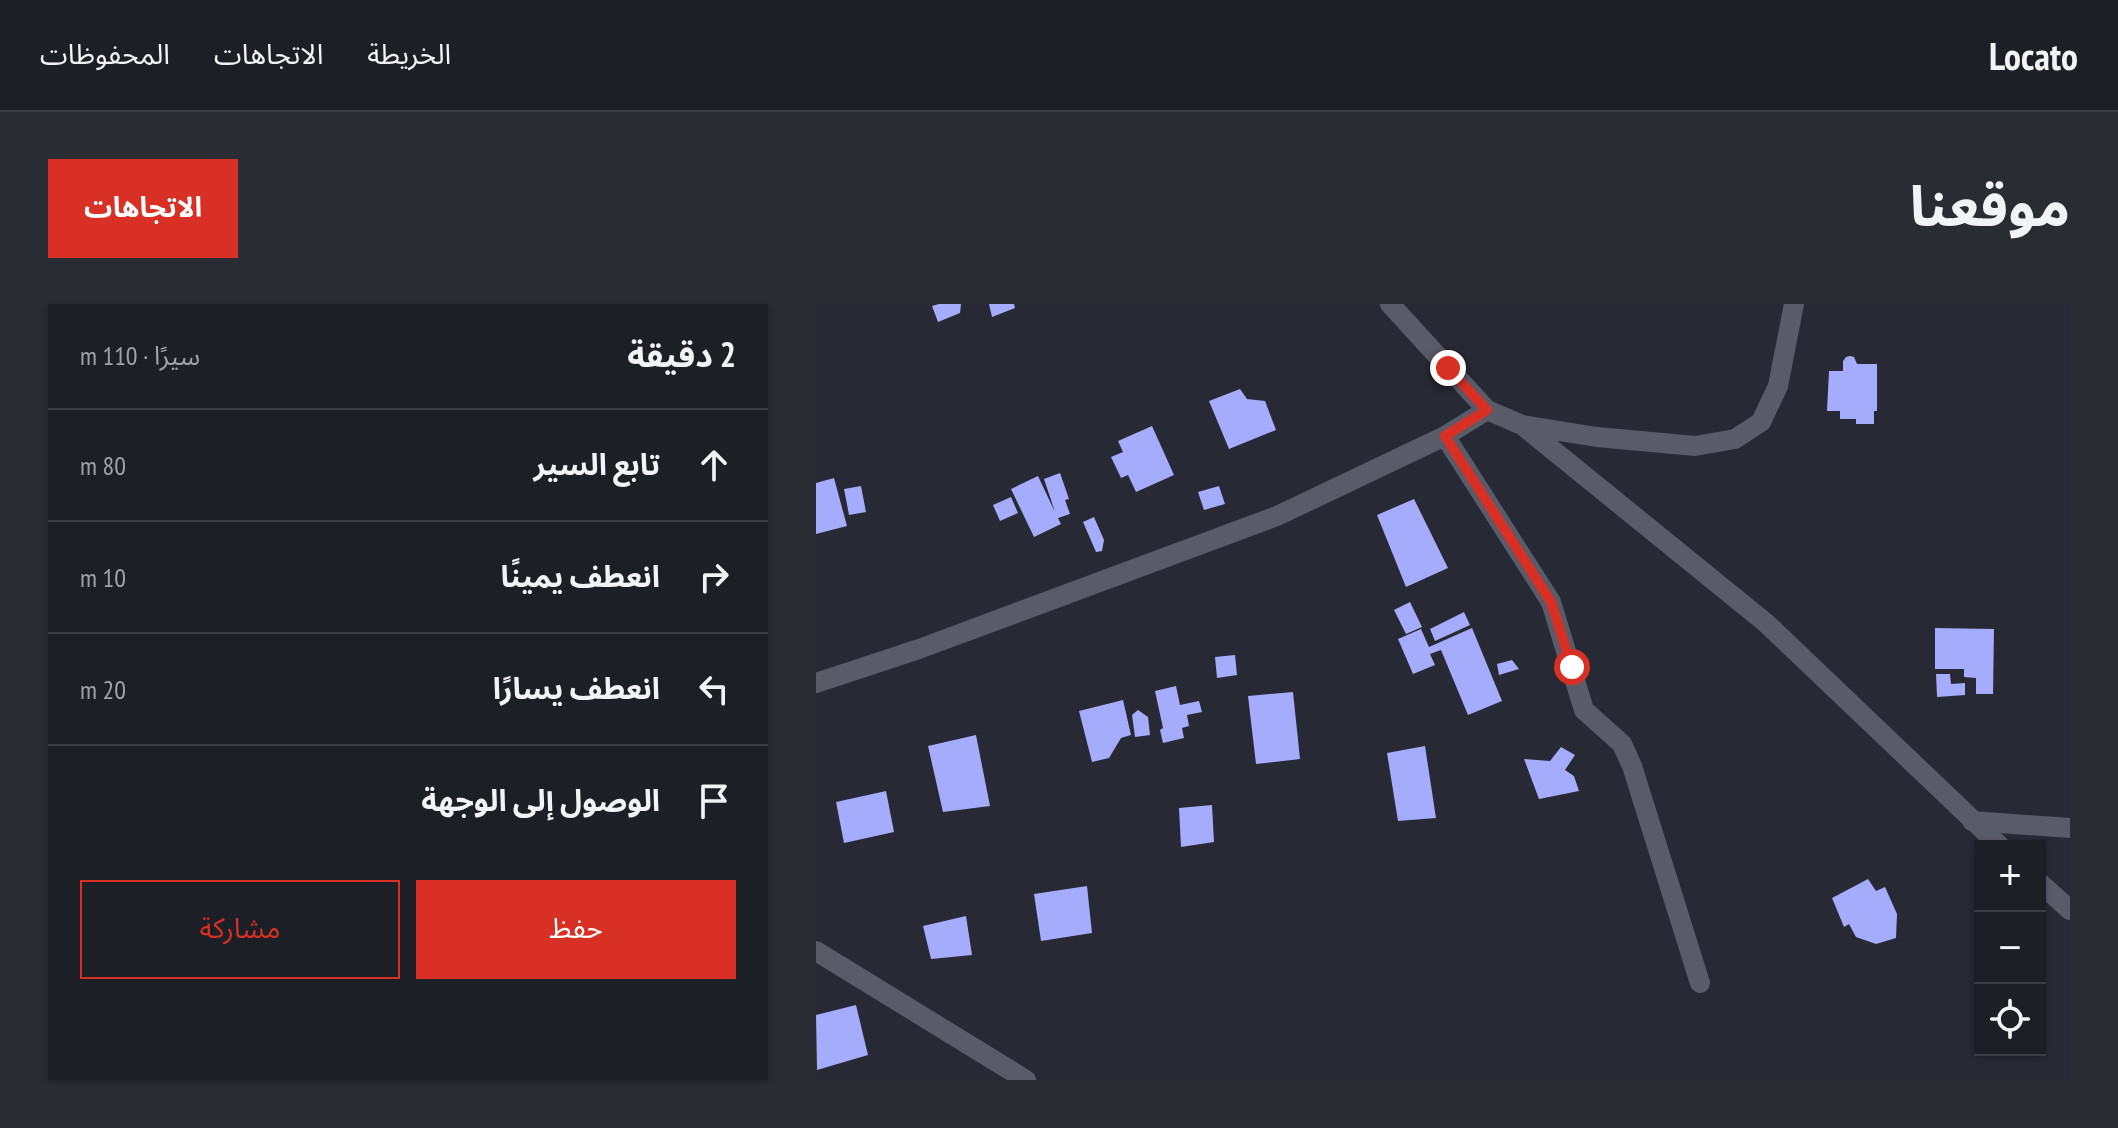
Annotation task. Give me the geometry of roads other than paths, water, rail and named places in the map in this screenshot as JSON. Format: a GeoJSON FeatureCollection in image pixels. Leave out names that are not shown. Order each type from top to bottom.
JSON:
{"type":"FeatureCollection","features":[{"type":"Feature","properties":{"kind":"street"},"geometry":{"type":"LineString","coordinates":[[1390,304],[1487,410],[1522,425],[1597,437],[1695,446],[1735,439],[1761,422],[1778,386],[1794,304]]}},
{"type":"Feature","properties":{"kind":"street"},"geometry":{"type":"LineString","coordinates":[[816,683],[919,649],[1277,516],[1445,436],[1487,410]]}},
{"type":"Feature","properties":{"kind":"street"},"geometry":{"type":"LineString","coordinates":[[1522,425],[1766,623],[1993,840]]}},
{"type":"Feature","properties":{"kind":"street"},"geometry":{"type":"LineString","coordinates":[[1445,436],[1551,602],[1584,710],[1622,744],[1632,766],[1700,983]]}},
{"type":"Feature","properties":{"kind":"street"},"geometry":{"type":"LineString","coordinates":[[1972,821],[2070,828]]}},
{"type":"Feature","properties":{"kind":"street"},"geometry":{"type":"LineString","coordinates":[[2046,888],[2070,910]]}},
{"type":"Feature","properties":{"kind":"street"},"geometry":{"type":"LineString","coordinates":[[816,951],[1026,1080]]}}]}
